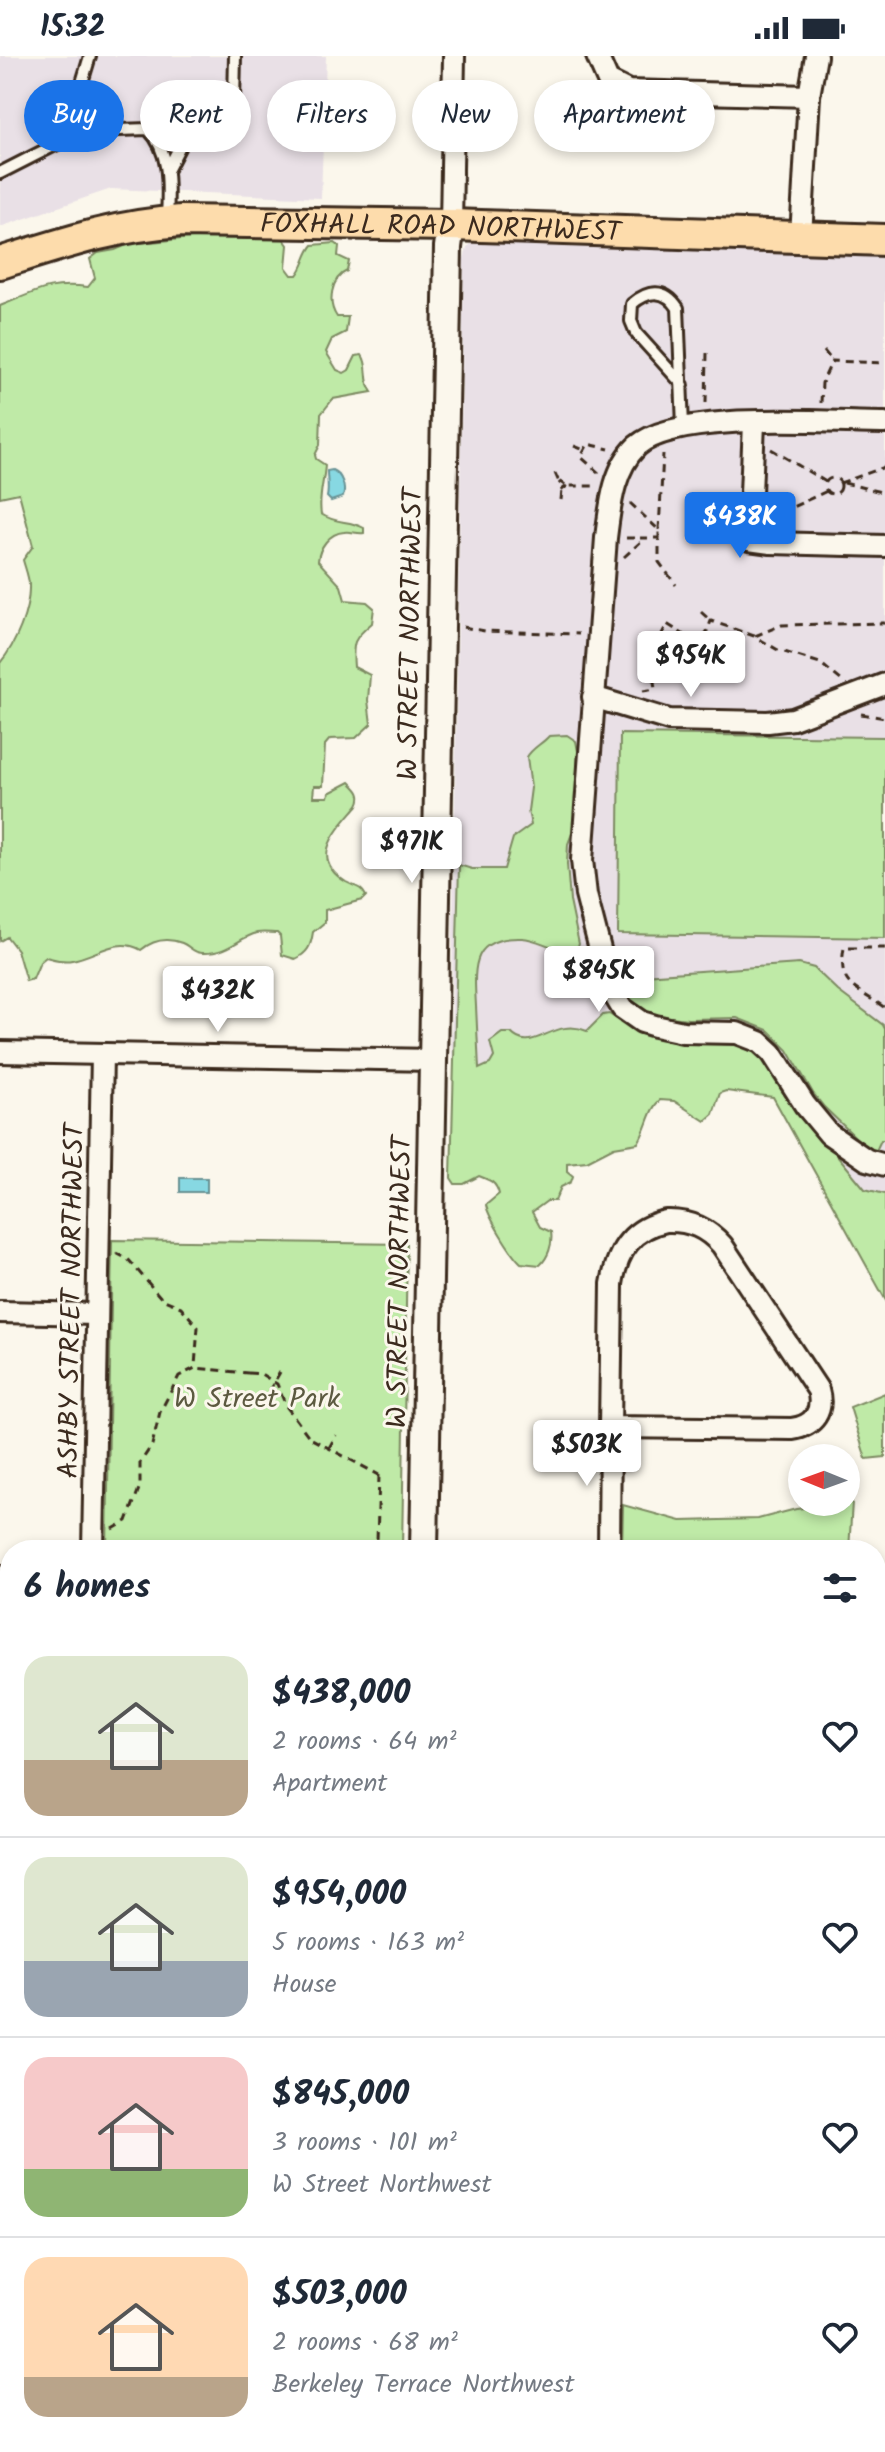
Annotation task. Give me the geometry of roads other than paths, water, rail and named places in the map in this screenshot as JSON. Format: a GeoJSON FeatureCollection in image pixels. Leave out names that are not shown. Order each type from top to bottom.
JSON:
{"type":"FeatureCollection","features":[{"type":"Feature","properties":{"kind":"main road","name":"FOXHALL ROAD NORTHWEST"},"geometry":{"type":"LineString","coordinates":[[0,263],[102,231],[167,222],[270,220],[885,240]]}},
{"type":"Feature","properties":{"kind":"street","name":"W STREET NORTHWEST"},"geometry":{"type":"LineString","coordinates":[[424,1540],[454,56]]}},
{"type":"Feature","properties":{"kind":"street"},"geometry":{"type":"LineString","coordinates":[[597,56],[608,81],[628,91],[809,96]]}},
{"type":"Feature","properties":{"kind":"street"},"geometry":{"type":"LineString","coordinates":[[801,237],[809,96],[816,56]]}},
{"type":"Feature","properties":{"kind":"street"},"geometry":{"type":"LineString","coordinates":[[885,423],[706,423],[673,429],[636,447],[626,460],[614,489],[606,538],[582,835],[583,879],[598,946],[616,1000],[631,1015],[655,1026],[683,1032],[737,1033],[760,1042],[772,1053],[805,1105],[829,1134],[867,1160],[885,1165]]}},
{"type":"Feature","properties":{"kind":"street"},"geometry":{"type":"LineString","coordinates":[[754,423],[749,540],[885,546]]}},
{"type":"Feature","properties":{"kind":"street"},"geometry":{"type":"LineString","coordinates":[[593,697],[669,720],[768,722],[793,719],[885,684]]}},
{"type":"Feature","properties":{"kind":"street"},"geometry":{"type":"LineString","coordinates":[[0,1052],[434,1060]]}},
{"type":"Feature","properties":{"kind":"street","name":"ASHBY STREET NORTHWEST"},"geometry":{"type":"LineString","coordinates":[[93,1540],[102,1054]]}},
{"type":"Feature","properties":{"kind":"street"},"geometry":{"type":"LineString","coordinates":[[609,1540],[610,1427],[612,1284],[618,1257],[633,1236],[647,1226],[666,1221],[694,1224],[722,1245],[815,1384],[820,1396],[818,1415],[809,1423],[792,1429],[610,1427]]}},
{"type":"Feature","properties":{"kind":"street"},"geometry":{"type":"LineString","coordinates":[[0,1312],[97,1314]]}},
{"type":"Feature","properties":{"kind":"lane"},"geometry":{"type":"LineString","coordinates":[[83,80],[90,56]]}},
{"type":"Feature","properties":{"kind":"lane"},"geometry":{"type":"LineString","coordinates":[[168,169],[183,140],[225,126],[234,102],[235,56]]}},
{"type":"Feature","properties":{"kind":"lane"},"geometry":{"type":"LineString","coordinates":[[124,130],[148,129],[155,136],[168,169],[167,222]]}},
{"type":"Feature","properties":{"kind":"lane"},"geometry":{"type":"LineString","coordinates":[[0,173],[41,152]]}},
{"type":"Feature","properties":{"kind":"lane"},"geometry":{"type":"LineString","coordinates":[[673,429],[683,385],[678,308],[671,297],[645,293],[632,304],[631,321],[636,333],[683,385]]}},
{"type":"Feature","properties":{"kind":"water"},"geometry":{"type":"Polygon","coordinates":[[[332,470],[341,478],[344,490],[343,497],[331,501],[327,497],[327,471],[332,470]]]}},
{"type":"Feature","properties":{"kind":"water"},"geometry":{"type":"Polygon","coordinates":[[[180,1178],[207,1178],[207,1192],[180,1192],[180,1178]]]}},
{"type":"Feature","properties":{"kind":"park label","name":"W Street Park"},"geometry":{"type":"Point","coordinates":[257,1397]}}]}
